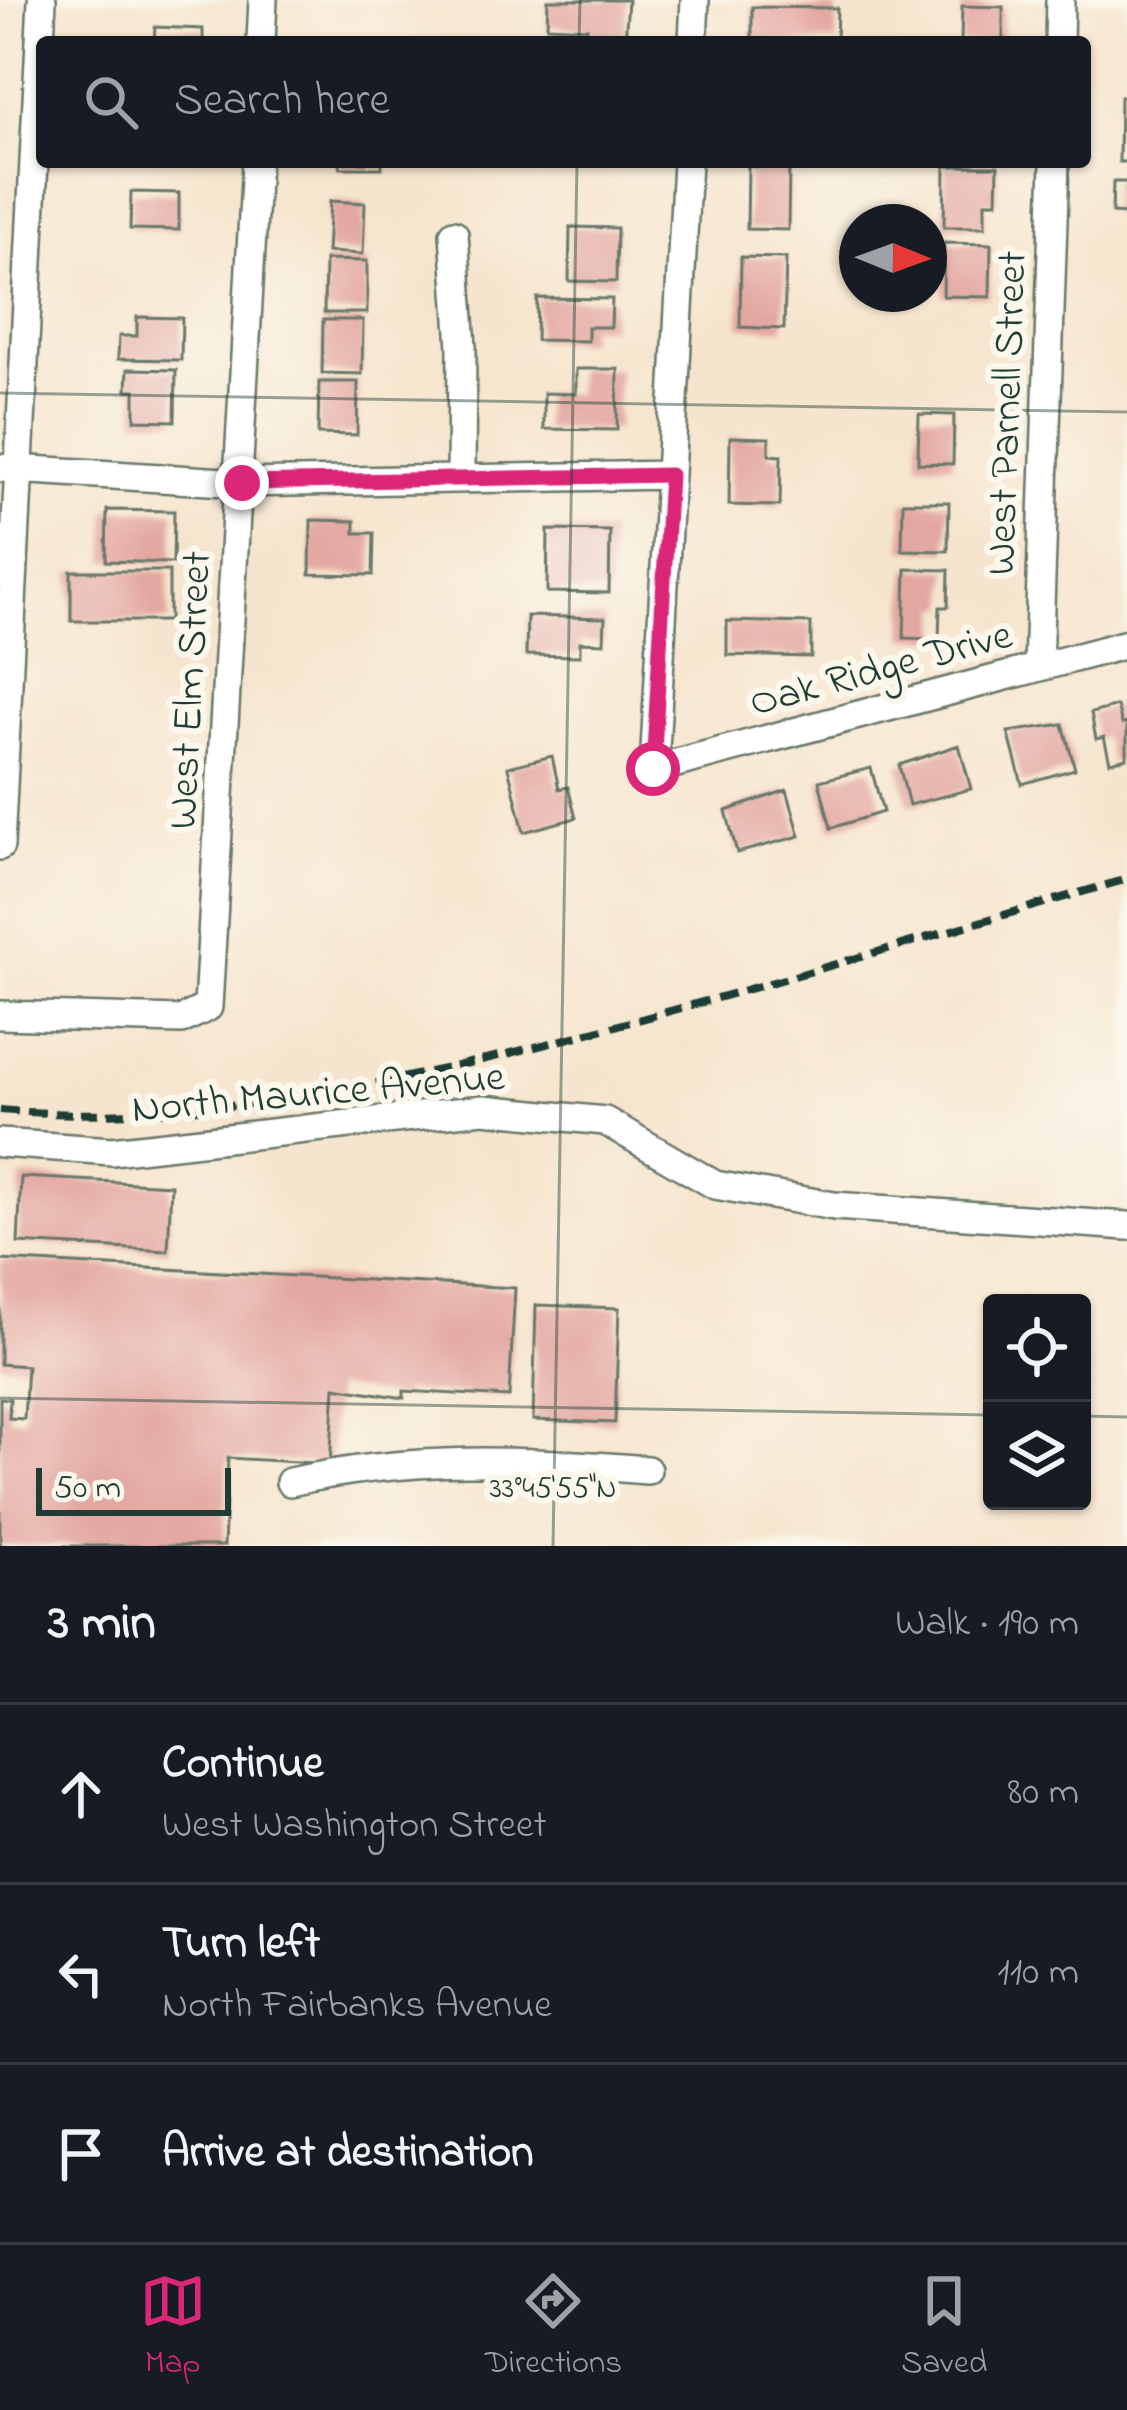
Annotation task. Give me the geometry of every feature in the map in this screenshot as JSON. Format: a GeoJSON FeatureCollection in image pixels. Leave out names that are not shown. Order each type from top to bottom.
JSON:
{"type":"FeatureCollection","features":[{"type":"Feature","properties":{"kind":"street"},"geometry":{"type":"LineString","coordinates":[[40,36],[42,0]]}},
{"type":"Feature","properties":{"kind":"street"},"geometry":{"type":"LineString","coordinates":[[261,36],[263,0]]}},
{"type":"Feature","properties":{"kind":"street"},"geometry":{"type":"LineString","coordinates":[[693,36],[695,0]]}},
{"type":"Feature","properties":{"kind":"street"},"geometry":{"type":"LineString","coordinates":[[1058,36],[1060,0]]}},
{"type":"Feature","properties":{"kind":"street"},"geometry":{"type":"LineString","coordinates":[[0,846],[10,469],[36,88]]}},
{"type":"Feature","properties":{"kind":"street","name":"West Elm Street"},"geometry":{"type":"LineString","coordinates":[[0,1016],[182,1020],[208,1007],[242,483],[256,168]]}},
{"type":"Feature","properties":{"kind":"street"},"geometry":{"type":"LineString","coordinates":[[10,469],[242,483],[670,475],[687,168]]}},
{"type":"Feature","properties":{"kind":"street","name":"West Parnell Street"},"geometry":{"type":"LineString","coordinates":[[1038,668],[1054,168]]}},
{"type":"Feature","properties":{"kind":"street"},"geometry":{"type":"LineString","coordinates":[[454,234],[462,346],[461,479]]}},
{"type":"Feature","properties":{"kind":"street","name":"Oak Ridge Drive"},"geometry":{"type":"LineString","coordinates":[[670,475],[653,769],[1127,644]]}},
{"type":"Feature","properties":{"kind":"street","name":"North Maurice Avenue"},"geometry":{"type":"LineString","coordinates":[[0,1143],[112,1151],[483,1109],[605,1121],[715,1184],[834,1206],[1127,1226]]}},
{"type":"Feature","properties":{"kind":"street"},"geometry":{"type":"LineString","coordinates":[[290,1482],[414,1462],[496,1460],[647,1470]]}},
{"type":"Feature","properties":{"kind":"building"},"geometry":{"type":"Polygon","coordinates":[[[548,0],[628,0],[625,36],[586,36],[587,28],[547,26],[548,0]]]}},
{"type":"Feature","properties":{"kind":"building"},"geometry":{"type":"Polygon","coordinates":[[[962,6],[1003,7],[1003,36],[961,36],[962,6]]]}},
{"type":"Feature","properties":{"kind":"building"},"geometry":{"type":"Polygon","coordinates":[[[752,7],[837,8],[836,36],[752,36],[752,7]]]}},
{"type":"Feature","properties":{"kind":"building"},"geometry":{"type":"Polygon","coordinates":[[[155,27],[203,29],[203,36],[154,36],[155,27]]]}},
{"type":"Feature","properties":{"kind":"building"},"geometry":{"type":"Polygon","coordinates":[[[1120,97],[1127,97],[1127,162],[1119,162],[1120,97]]]}},
{"type":"Feature","properties":{"kind":"building"},"geometry":{"type":"Polygon","coordinates":[[[748,168],[789,168],[788,230],[747,229],[748,168]]]}},
{"type":"Feature","properties":{"kind":"building"},"geometry":{"type":"Polygon","coordinates":[[[945,168],[998,168],[997,202],[985,202],[985,227],[947,227],[945,168]]]}},
{"type":"Feature","properties":{"kind":"building"},"geometry":{"type":"Polygon","coordinates":[[[1113,182],[1127,182],[1127,214],[1112,213],[1113,182]]]}},
{"type":"Feature","properties":{"kind":"building"},"geometry":{"type":"Polygon","coordinates":[[[131,192],[179,193],[179,230],[130,229],[131,192]]]}},
{"type":"Feature","properties":{"kind":"building"},"geometry":{"type":"Polygon","coordinates":[[[330,201],[365,203],[363,254],[327,252],[330,201]]]}},
{"type":"Feature","properties":{"kind":"building"},"geometry":{"type":"Polygon","coordinates":[[[570,227],[617,228],[616,282],[569,281],[570,227]]]}},
{"type":"Feature","properties":{"kind":"building"},"geometry":{"type":"Polygon","coordinates":[[[947,243],[991,244],[990,297],[947,296],[947,243]]]}},
{"type":"Feature","properties":{"kind":"building"},"geometry":{"type":"Polygon","coordinates":[[[741,257],[786,258],[784,329],[740,327],[741,257]]]}},
{"type":"Feature","properties":{"kind":"building"},"geometry":{"type":"Polygon","coordinates":[[[325,260],[367,261],[367,313],[324,313],[325,260]]]}},
{"type":"Feature","properties":{"kind":"building"},"geometry":{"type":"Polygon","coordinates":[[[537,298],[612,299],[611,327],[588,327],[588,341],[536,340],[537,298]]]}},
{"type":"Feature","properties":{"kind":"building"},"geometry":{"type":"Polygon","coordinates":[[[137,317],[182,318],[181,360],[118,359],[119,336],[137,336],[137,317]]]}},
{"type":"Feature","properties":{"kind":"building"},"geometry":{"type":"Polygon","coordinates":[[[323,320],[363,320],[362,374],[322,373],[323,320]]]}},
{"type":"Feature","properties":{"kind":"building"},"geometry":{"type":"Polygon","coordinates":[[[128,369],[176,370],[175,421],[135,420],[135,390],[127,390],[128,369]]]}},
{"type":"Feature","properties":{"kind":"building"},"geometry":{"type":"Polygon","coordinates":[[[576,369],[618,369],[617,430],[544,429],[544,393],[576,394],[576,369]]]}},
{"type":"Feature","properties":{"kind":"building"},"geometry":{"type":"Polygon","coordinates":[[[319,382],[358,382],[357,435],[318,434],[319,382]]]}},
{"type":"Feature","properties":{"kind":"building"},"geometry":{"type":"Polygon","coordinates":[[[919,414],[954,415],[953,464],[918,463],[919,414]]]}},
{"type":"Feature","properties":{"kind":"building"},"geometry":{"type":"Polygon","coordinates":[[[730,437],[769,438],[769,455],[781,456],[780,506],[729,505],[730,437]]]}},
{"type":"Feature","properties":{"kind":"building"},"geometry":{"type":"Polygon","coordinates":[[[903,502],[949,502],[948,551],[902,550],[903,502]]]}},
{"type":"Feature","properties":{"kind":"building"},"geometry":{"type":"Polygon","coordinates":[[[107,510],[174,511],[173,563],[106,561],[107,510]]]}},
{"type":"Feature","properties":{"kind":"building"},"geometry":{"type":"Polygon","coordinates":[[[311,520],[355,521],[355,533],[374,533],[373,575],[310,574],[311,520]]]}},
{"type":"Feature","properties":{"kind":"building"},"geometry":{"type":"Polygon","coordinates":[[[548,530],[610,531],[609,593],[547,592],[548,530]]]}},
{"type":"Feature","properties":{"kind":"building"},"geometry":{"type":"Polygon","coordinates":[[[906,569],[949,570],[948,607],[940,607],[939,639],[904,638],[906,569]]]}},
{"type":"Feature","properties":{"kind":"building"},"geometry":{"type":"Polygon","coordinates":[[[71,571],[169,571],[169,621],[71,621],[71,571]]]}},
{"type":"Feature","properties":{"kind":"building"},"geometry":{"type":"Polygon","coordinates":[[[527,616],[605,618],[604,643],[580,642],[580,656],[526,655],[527,616]]]}},
{"type":"Feature","properties":{"kind":"building"},"geometry":{"type":"Polygon","coordinates":[[[727,621],[811,623],[811,657],[727,655],[727,621]]]}},
{"type":"Feature","properties":{"kind":"building"},"geometry":{"type":"Polygon","coordinates":[[[1117,706],[1122,724],[1127,723],[1127,758],[1110,762],[1104,737],[1096,739],[1091,713],[1117,706]]]}},
{"type":"Feature","properties":{"kind":"building"},"geometry":{"type":"Polygon","coordinates":[[[1063,724],[1075,769],[1022,784],[1008,732],[1063,724]]]}},
{"type":"Feature","properties":{"kind":"building"},"geometry":{"type":"Polygon","coordinates":[[[959,745],[971,789],[909,805],[899,765],[959,745]]]}},
{"type":"Feature","properties":{"kind":"building"},"geometry":{"type":"Polygon","coordinates":[[[552,756],[559,789],[568,787],[576,818],[524,832],[508,767],[552,756]]]}},
{"type":"Feature","properties":{"kind":"building"},"geometry":{"type":"Polygon","coordinates":[[[871,768],[883,812],[831,828],[819,781],[871,768]]]}},
{"type":"Feature","properties":{"kind":"building"},"geometry":{"type":"Polygon","coordinates":[[[787,790],[800,836],[737,853],[726,811],[787,790]]]}},
{"type":"Feature","properties":{"kind":"building"},"geometry":{"type":"Polygon","coordinates":[[[21,1177],[171,1185],[168,1251],[18,1243],[21,1177]]]}},
{"type":"Feature","properties":{"kind":"building"},"geometry":{"type":"Polygon","coordinates":[[[0,1260],[515,1288],[509,1397],[404,1391],[404,1398],[335,1387],[330,1464],[228,1458],[224,1546],[0,1546],[0,1398],[10,1399],[9,1418],[24,1419],[27,1366],[0,1364],[0,1260]]]}},
{"type":"Feature","properties":{"kind":"building"},"geometry":{"type":"Polygon","coordinates":[[[536,1305],[619,1308],[615,1423],[533,1420],[536,1305]]]}},
{"type":"Feature","properties":{"kind":"railway"},"geometry":{"type":"LineString","coordinates":[[0,1110],[157,1112],[235,1105],[390,1080],[619,1025],[1127,879]]}},
{"type":"Feature","properties":{"kind":"route"},"geometry":{"type":"LineString","coordinates":[[242,483],[670,475],[653,769]]}}]}
